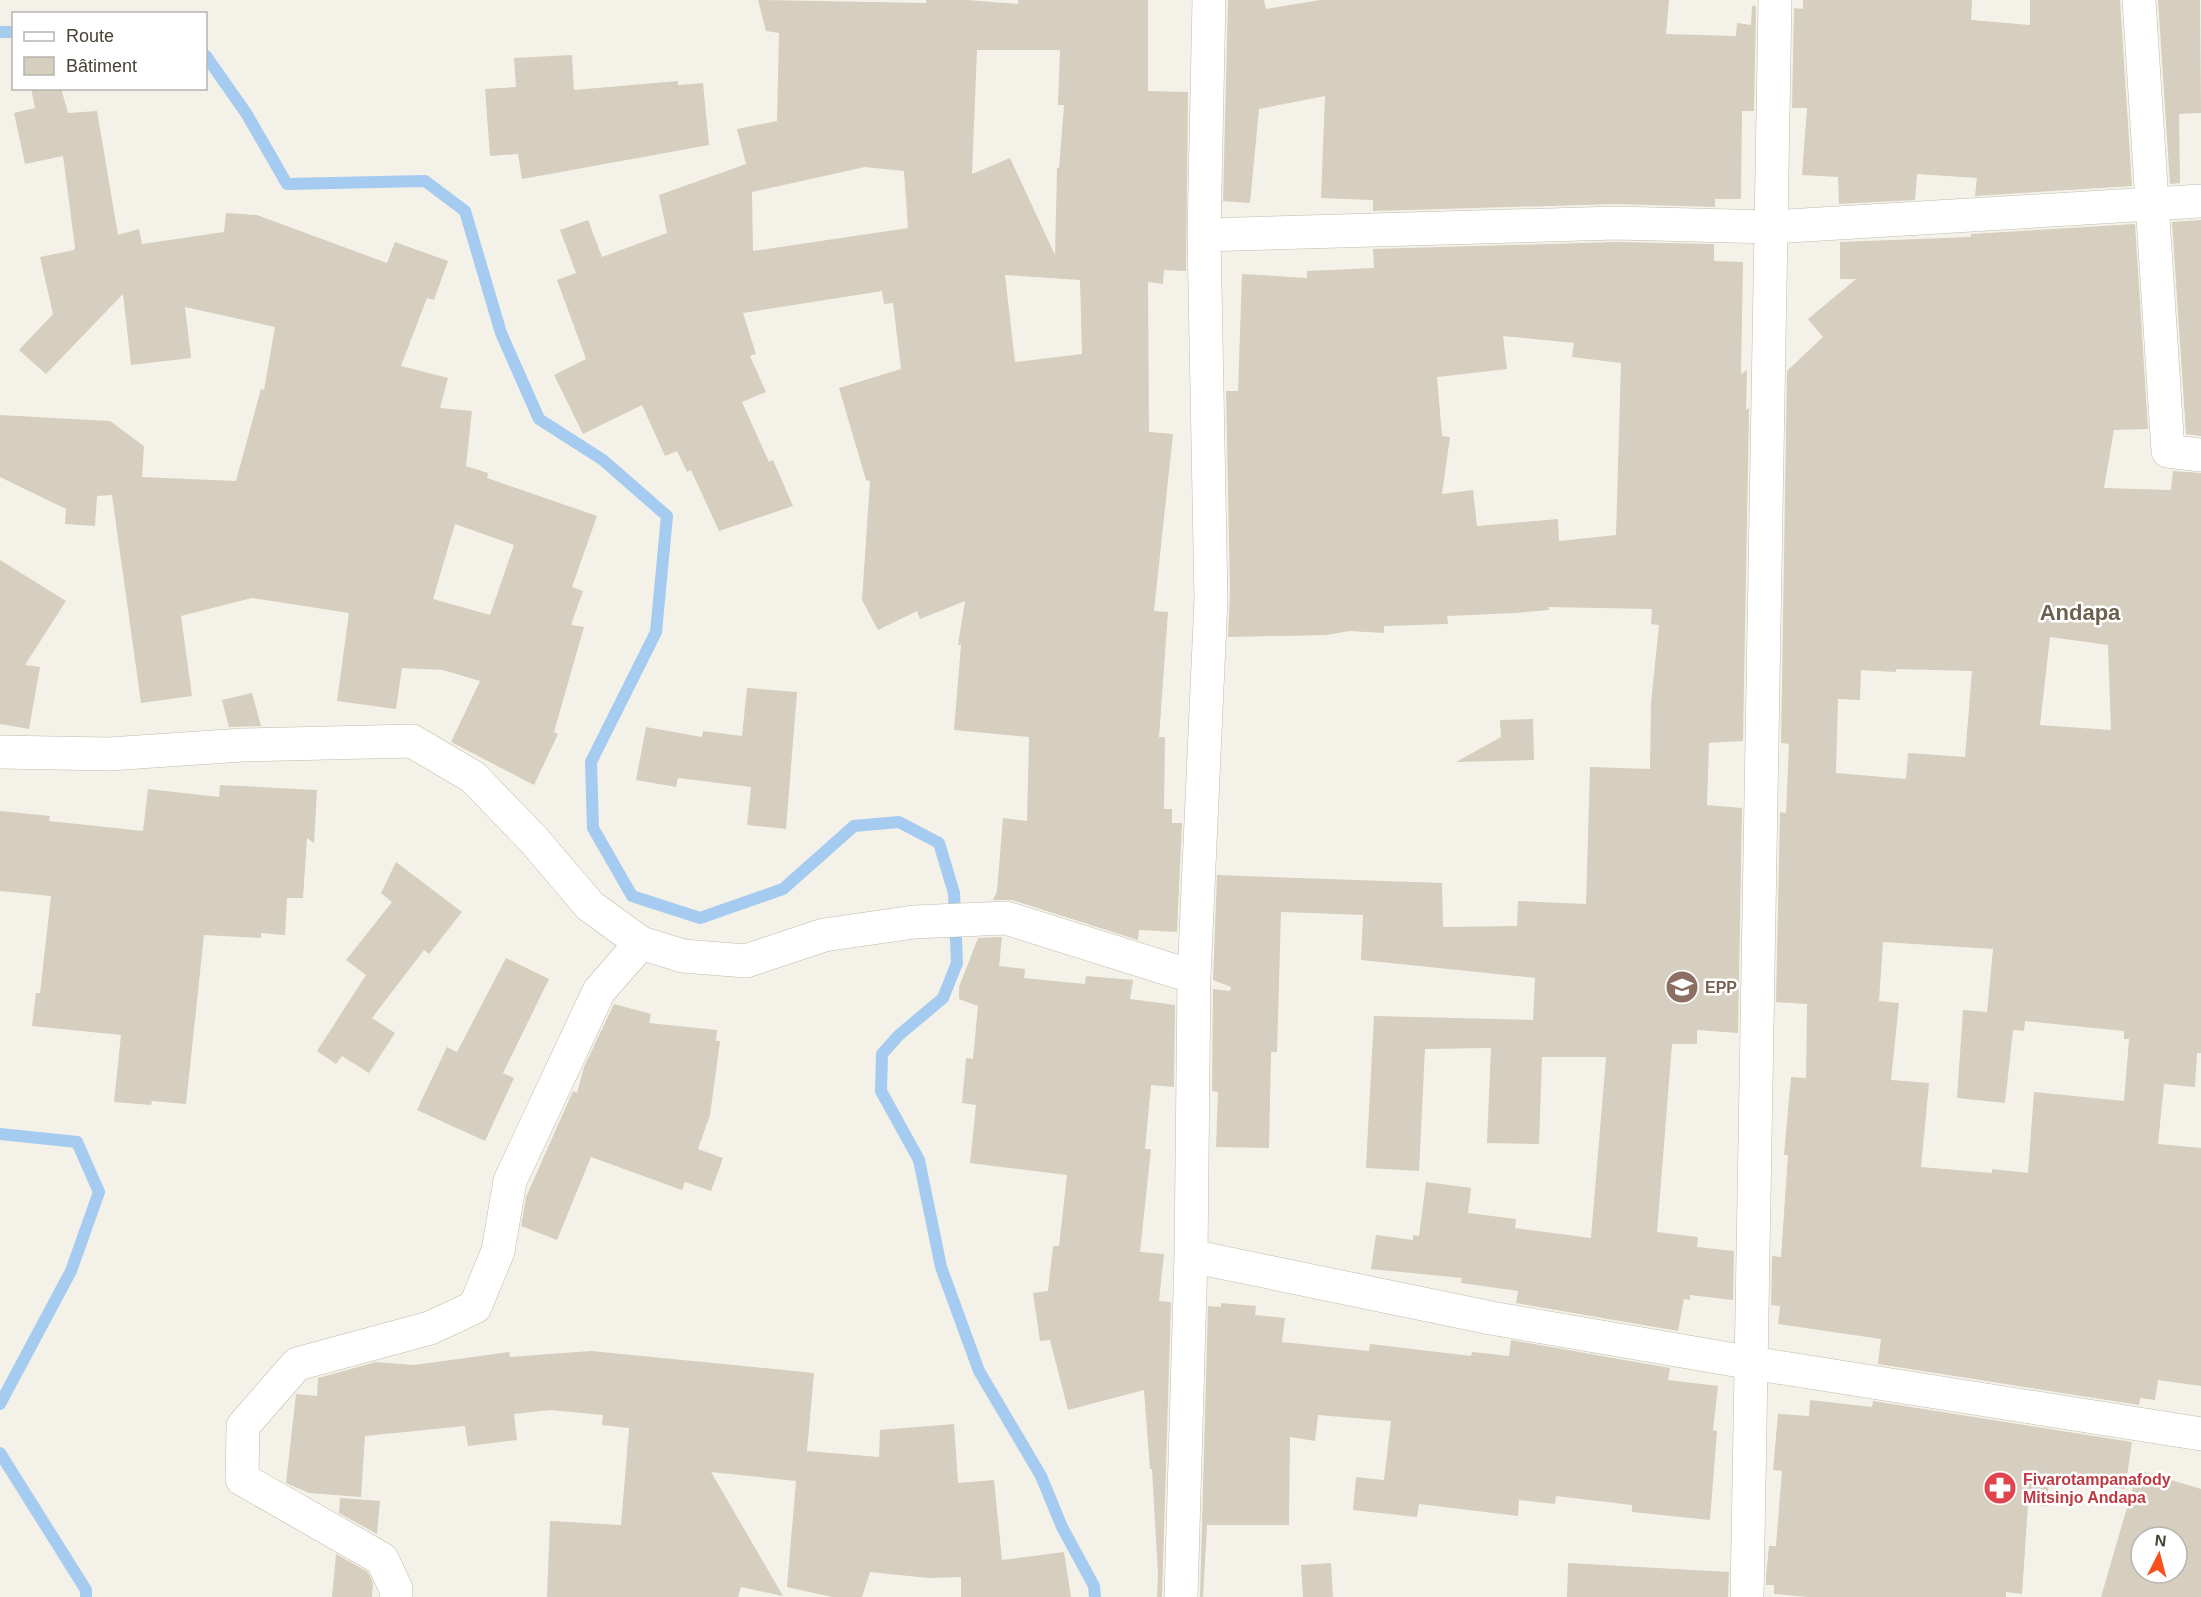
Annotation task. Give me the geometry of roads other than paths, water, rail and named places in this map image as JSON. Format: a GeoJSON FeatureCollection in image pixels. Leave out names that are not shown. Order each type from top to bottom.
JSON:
{"type":"FeatureCollection","features":[{"type":"Feature","properties":{"kind":"street"},"geometry":{"type":"LineString","coordinates":[[1181,1597],[1191,1256],[1194,977],[1211,599],[1204,236],[1209,0]]}},
{"type":"Feature","properties":{"kind":"street"},"geometry":{"type":"LineString","coordinates":[[1747,1597],[1772,227],[1774,0]]}},
{"type":"Feature","properties":{"kind":"street"},"geometry":{"type":"LineString","coordinates":[[2139,0],[2168,451],[2201,455]]}},
{"type":"Feature","properties":{"kind":"street"},"geometry":{"type":"LineString","coordinates":[[1204,236],[1616,223],[1772,227],[2201,201]]}},
{"type":"Feature","properties":{"kind":"street"},"geometry":{"type":"LineString","coordinates":[[0,752],[110,754],[243,745],[412,741],[473,777],[533,839],[590,906],[641,943],[683,956],[746,961],[824,935],[914,922],[1006,918],[1194,977]]}},
{"type":"Feature","properties":{"kind":"street"},"geometry":{"type":"LineString","coordinates":[[396,1597],[396,1589],[382,1559],[242,1479],[243,1426],[297,1364],[430,1328],[475,1307],[498,1251],[510,1181],[599,991],[641,943]]}},
{"type":"Feature","properties":{"kind":"street"},"geometry":{"type":"LineString","coordinates":[[1191,1256],[1491,1318],[1752,1363],[2201,1434]]}},
{"type":"Feature","properties":{"kind":"waterway"},"geometry":{"type":"LineString","coordinates":[[0,32],[12,32]]}},
{"type":"Feature","properties":{"kind":"waterway"},"geometry":{"type":"LineString","coordinates":[[207,57],[246,113],[287,184],[425,181],[465,211],[501,333],[539,419],[603,460],[667,516],[656,632],[591,762],[593,828],[632,896],[700,918],[783,889],[854,826],[899,822],[939,843],[954,893],[957,963],[943,998],[899,1035],[882,1054],[881,1091],[919,1160],[941,1267],[979,1371],[1041,1476],[1062,1527],[1094,1586],[1095,1597]]}},
{"type":"Feature","properties":{"kind":"waterway"},"geometry":{"type":"LineString","coordinates":[[0,1134],[77,1142],[99,1192],[71,1271],[0,1404]]}},
{"type":"Feature","properties":{"kind":"waterway"},"geometry":{"type":"LineString","coordinates":[[0,1453],[86,1590],[86,1597]]}},
{"type":"Feature","properties":{"kind":"place","name":"EPP"},"geometry":{"type":"Point","coordinates":[1682,987]}},
{"type":"Feature","properties":{"kind":"place","name":"Fivarotampanafody Mitsinjo Andapa"},"geometry":{"type":"Point","coordinates":[2000,1488]}},
{"type":"Feature","properties":{"kind":"district","name":"Andapa"},"geometry":{"type":"Point","coordinates":[2080,612]}}]}
